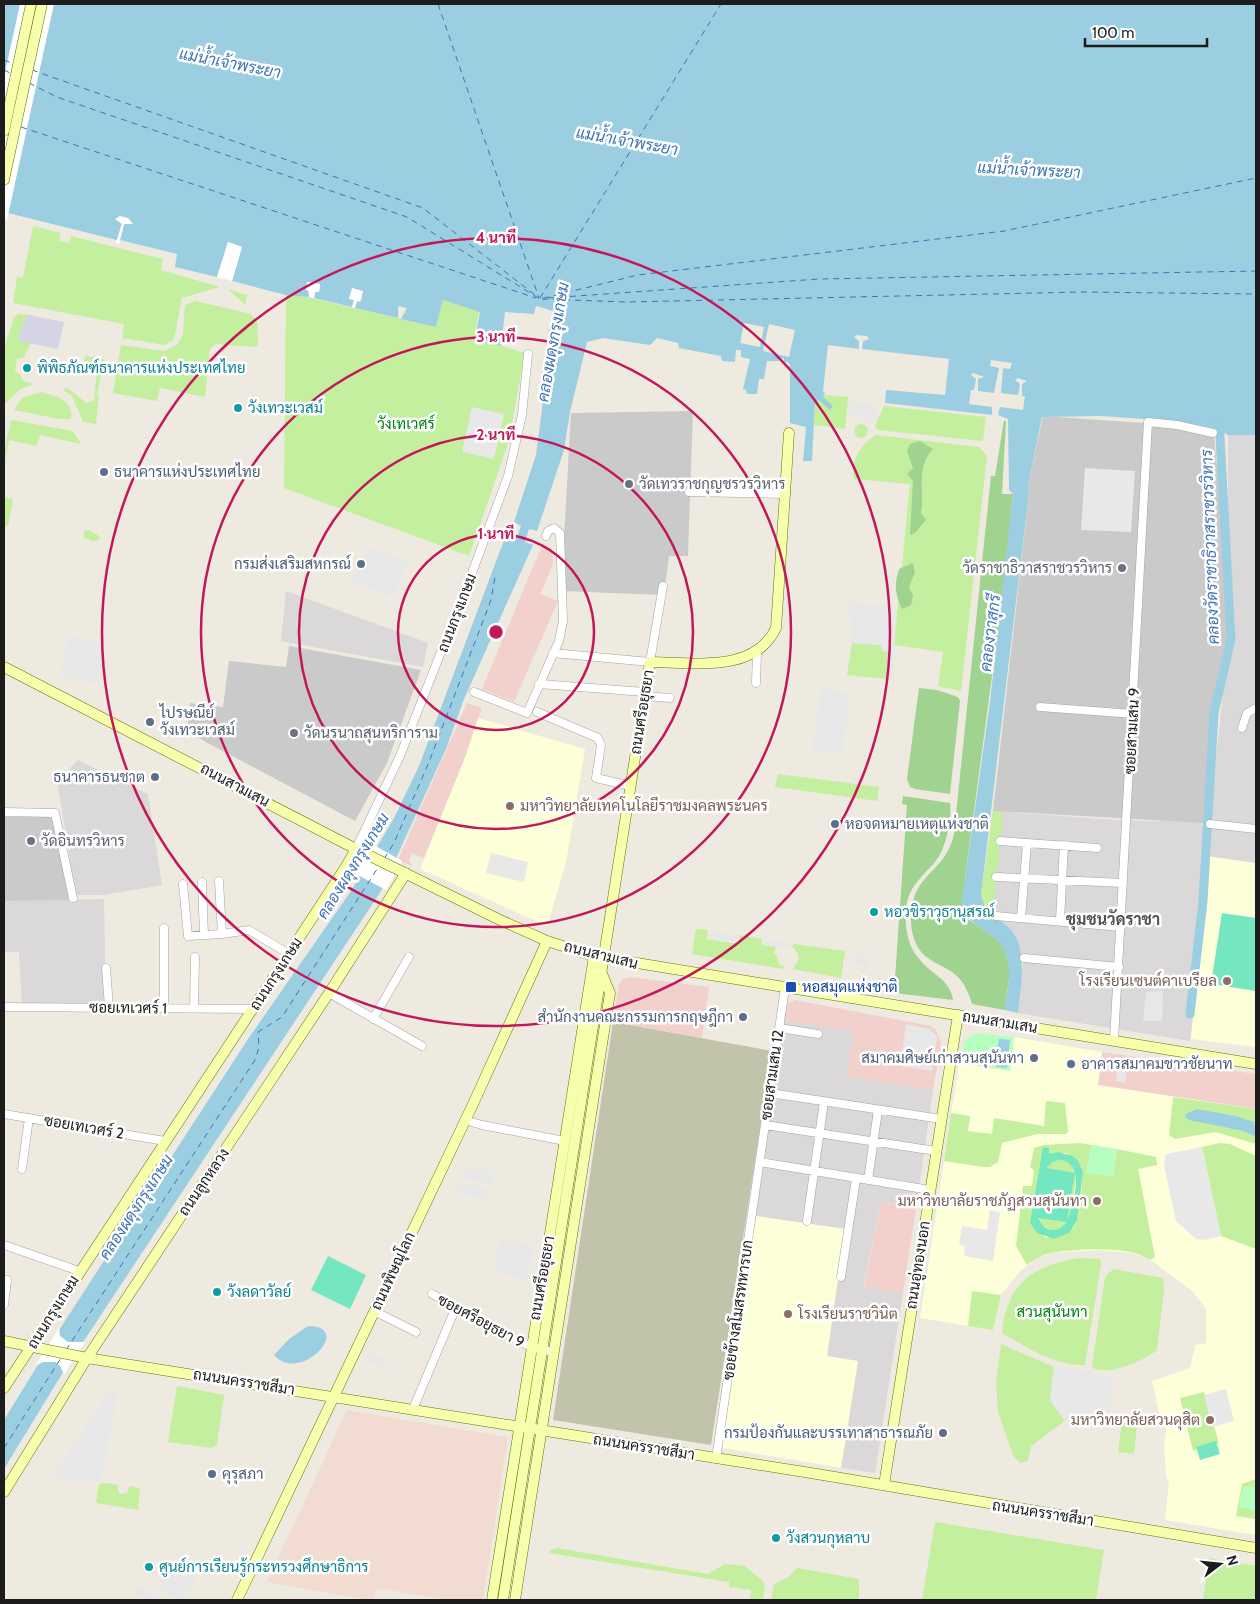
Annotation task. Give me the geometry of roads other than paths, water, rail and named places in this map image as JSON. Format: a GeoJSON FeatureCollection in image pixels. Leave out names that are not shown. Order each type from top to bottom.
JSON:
{"type":"FeatureCollection","features":[{"type":"Feature","properties":{"kind":"main road"},"geometry":{"type":"LineString","coordinates":[[4,131],[31,4]]}},
{"type":"Feature","properties":{"kind":"main road"},"geometry":{"type":"LineString","coordinates":[[4,180],[42,4]]}},
{"type":"Feature","properties":{"kind":"main road","name":"ถนนศรีอยุธยา"},"geometry":{"type":"LineString","coordinates":[[503,1600],[541,1350],[558,1223],[565,1141],[575,1103],[599,958],[631,786],[650,662],[727,661],[743,658],[757,652],[771,640],[776,628],[789,434]]}},
{"type":"Feature","properties":{"kind":"main road","name":"ถนนสามเสน"},"geometry":{"type":"LineString","coordinates":[[4,667],[360,851],[547,941],[599,958],[1256,1064]]}},
{"type":"Feature","properties":{"kind":"main road","name":"ถนนกรุงเกษม"},"geometry":{"type":"LineString","coordinates":[[4,1388],[35,1349],[79,1271],[289,954],[360,851]]}},
{"type":"Feature","properties":{"kind":"main road","name":"ถนนลูกหลวง"},"geometry":{"type":"LineString","coordinates":[[4,1492],[82,1357],[329,993],[402,871]]}},
{"type":"Feature","properties":{"kind":"main road","name":"ถนนพิษณุโลก"},"geometry":{"type":"LineString","coordinates":[[237,1600],[465,1120],[547,941]]}},
{"type":"Feature","properties":{"kind":"main road","name":"ถนนศรีอยุธยา"},"geometry":{"type":"LineString","coordinates":[[515,1600],[610,993],[602,974],[599,958]]}},
{"type":"Feature","properties":{"kind":"main road","name":"ถนนศรีอยุธยา"},"geometry":{"type":"LineString","coordinates":[[584,1051],[602,974]]}},
{"type":"Feature","properties":{"kind":"main road","name":"ถนนอู่ทองนอก"},"geometry":{"type":"LineString","coordinates":[[884,1485],[958,1015]]}},
{"type":"Feature","properties":{"kind":"main road","name":"ถนนศรีอยุธยา"},"geometry":{"type":"LineString","coordinates":[[492,1600],[531,1347],[571,1162],[577,1121],[575,1103]]}},
{"type":"Feature","properties":{"kind":"main road"},"geometry":{"type":"LineString","coordinates":[[577,1121],[589,1122]]}},
{"type":"Feature","properties":{"kind":"main road"},"geometry":{"type":"LineString","coordinates":[[571,1162],[583,1164]]}},
{"type":"Feature","properties":{"kind":"main road"},"geometry":{"type":"LineString","coordinates":[[558,1223],[572,1233]]}},
{"type":"Feature","properties":{"kind":"main road","name":"ถนนนครราชสีมา"},"geometry":{"type":"LineString","coordinates":[[4,1341],[35,1349],[82,1357],[884,1485],[1256,1548]]}},
{"type":"Feature","properties":{"kind":"main road"},"geometry":{"type":"LineString","coordinates":[[510,1486],[520,1488]]}},
{"type":"Feature","properties":{"kind":"main road"},"geometry":{"type":"LineString","coordinates":[[507,1506],[518,1508]]}},
{"type":"Feature","properties":{"kind":"main road"},"geometry":{"type":"LineString","coordinates":[[508,1572],[519,1574]]}},
{"type":"Feature","properties":{"kind":"street","name":"ถนนกรุงเกษม"},"geometry":{"type":"LineString","coordinates":[[360,851],[470,581],[508,476],[522,415],[528,354]]}},
{"type":"Feature","properties":{"kind":"street","name":"ซอยสามเสน 9"},"geometry":{"type":"LineString","coordinates":[[1114,1040],[1148,422],[1176,425],[1213,433]]}},
{"type":"Feature","properties":{"kind":"street"},"geometry":{"type":"LineString","coordinates":[[688,492],[786,494]]}},
{"type":"Feature","properties":{"kind":"street"},"geometry":{"type":"LineString","coordinates":[[474,692],[527,713],[552,653],[559,641],[563,621],[560,533],[554,528],[548,531],[546,536]]}},
{"type":"Feature","properties":{"kind":"street"},"geometry":{"type":"LineString","coordinates":[[552,653],[650,662],[662,586]]}},
{"type":"Feature","properties":{"kind":"street"},"geometry":{"type":"LineString","coordinates":[[756,683],[757,652]]}},
{"type":"Feature","properties":{"kind":"street"},"geometry":{"type":"LineString","coordinates":[[539,684],[670,698]]}},
{"type":"Feature","properties":{"kind":"street"},"geometry":{"type":"LineString","coordinates":[[1040,707],[1133,714]]}},
{"type":"Feature","properties":{"kind":"street"},"geometry":{"type":"LineString","coordinates":[[1242,728],[1247,713],[1256,708]]}},
{"type":"Feature","properties":{"kind":"street"},"geometry":{"type":"LineString","coordinates":[[537,712],[598,738],[601,745],[596,778],[631,786]]}},
{"type":"Feature","properties":{"kind":"street"},"geometry":{"type":"LineString","coordinates":[[4,812],[55,813],[73,898]]}},
{"type":"Feature","properties":{"kind":"street"},"geometry":{"type":"LineString","coordinates":[[1210,824],[1256,828]]}},
{"type":"Feature","properties":{"kind":"street"},"geometry":{"type":"LineString","coordinates":[[1000,841],[1097,848]]}},
{"type":"Feature","properties":{"kind":"street"},"geometry":{"type":"LineString","coordinates":[[1022,918],[1026,843]]}},
{"type":"Feature","properties":{"kind":"street"},"geometry":{"type":"LineString","coordinates":[[1060,920],[1064,845]]}},
{"type":"Feature","properties":{"kind":"street"},"geometry":{"type":"LineString","coordinates":[[996,877],[1123,883]]}},
{"type":"Feature","properties":{"kind":"street"},"geometry":{"type":"LineString","coordinates":[[219,881],[222,934]]}},
{"type":"Feature","properties":{"kind":"street"},"geometry":{"type":"LineString","coordinates":[[202,882],[204,935]]}},
{"type":"Feature","properties":{"kind":"street"},"geometry":{"type":"LineString","coordinates":[[183,884],[186,934],[222,934],[249,930],[289,954]]}},
{"type":"Feature","properties":{"kind":"street"},"geometry":{"type":"LineString","coordinates":[[996,916],[1060,920],[1121,927]]}},
{"type":"Feature","properties":{"kind":"street"},"geometry":{"type":"LineString","coordinates":[[164,928],[164,1009]]}},
{"type":"Feature","properties":{"kind":"street"},"geometry":{"type":"LineString","coordinates":[[194,1009],[195,956]]}},
{"type":"Feature","properties":{"kind":"street"},"geometry":{"type":"LineString","coordinates":[[373,1019],[409,957]]}},
{"type":"Feature","properties":{"kind":"street"},"geometry":{"type":"LineString","coordinates":[[1024,958],[1118,967]]}},
{"type":"Feature","properties":{"kind":"street"},"geometry":{"type":"LineString","coordinates":[[106,968],[108,1008]]}},
{"type":"Feature","properties":{"kind":"street","name":"ซอยสามเสน 12"},"geometry":{"type":"LineString","coordinates":[[760,1162],[785,988]]}},
{"type":"Feature","properties":{"kind":"street"},"geometry":{"type":"LineString","coordinates":[[329,993],[422,1046]]}},
{"type":"Feature","properties":{"kind":"street","name":"ซอยเทเวศร์ 1"},"geometry":{"type":"LineString","coordinates":[[4,1007],[253,1009]]}},
{"type":"Feature","properties":{"kind":"street"},"geometry":{"type":"LineString","coordinates":[[779,1028],[818,1034]]}},
{"type":"Feature","properties":{"kind":"street"},"geometry":{"type":"LineString","coordinates":[[770,1093],[941,1119]]}},
{"type":"Feature","properties":{"kind":"street"},"geometry":{"type":"LineString","coordinates":[[807,1222],[824,1102]]}},
{"type":"Feature","properties":{"kind":"street"},"geometry":{"type":"LineString","coordinates":[[868,1180],[878,1110]]}},
{"type":"Feature","properties":{"kind":"street","name":"ซอยเทเวศร์ 2"},"geometry":{"type":"LineString","coordinates":[[4,1114],[165,1141]]}},
{"type":"Feature","properties":{"kind":"street"},"geometry":{"type":"LineString","coordinates":[[22,1169],[29,1118]]}},
{"type":"Feature","properties":{"kind":"street"},"geometry":{"type":"LineString","coordinates":[[465,1120],[518,1133],[565,1141]]}},
{"type":"Feature","properties":{"kind":"street"},"geometry":{"type":"LineString","coordinates":[[765,1125],[936,1150]]}},
{"type":"Feature","properties":{"kind":"street"},"geometry":{"type":"LineString","coordinates":[[760,1162],[930,1190]]}},
{"type":"Feature","properties":{"kind":"street","name":"ซอยข้างสโมสรทหารบก"},"geometry":{"type":"LineString","coordinates":[[716,1459],[760,1162]]}},
{"type":"Feature","properties":{"kind":"street"},"geometry":{"type":"LineString","coordinates":[[841,1277],[856,1179]]}},
{"type":"Feature","properties":{"kind":"street"},"geometry":{"type":"LineString","coordinates":[[4,1245],[79,1271]]}},
{"type":"Feature","properties":{"kind":"street"},"geometry":{"type":"LineString","coordinates":[[4,1305],[7,1280]]}},
{"type":"Feature","properties":{"kind":"street","name":"ซอยศรีอยุธยา 9"},"geometry":{"type":"LineString","coordinates":[[432,1294],[531,1347],[553,1352]]}},
{"type":"Feature","properties":{"kind":"street"},"geometry":{"type":"LineString","coordinates":[[413,1409],[456,1308]]}},
{"type":"Feature","properties":{"kind":"street"},"geometry":{"type":"LineString","coordinates":[[374,1311],[416,1332]]}},
{"type":"Feature","properties":{"kind":"water"},"geometry":{"type":"Polygon","coordinates":[[[4,4],[1256,4],[1256,435],[1228,435],[1218,429],[1172,421],[1101,416],[1042,417],[1028,486],[1029,493],[981,895],[983,903],[989,912],[1010,929],[1020,947],[1022,970],[1018,1013],[1005,1010],[1009,968],[1004,949],[988,933],[969,919],[961,907],[990,702],[1013,494],[1009,490],[1008,419],[998,415],[1000,407],[1023,410],[1025,396],[1022,396],[1022,384],[1027,381],[1018,378],[1015,380],[1020,384],[1018,395],[1001,393],[1003,368],[1010,369],[1012,363],[991,360],[990,366],[999,368],[994,393],[978,391],[978,379],[984,377],[973,373],[971,375],[976,379],[974,390],[971,390],[969,404],[992,407],[992,415],[885,403],[886,390],[945,395],[949,359],[862,349],[863,341],[869,339],[867,336],[857,335],[854,337],[859,341],[859,349],[828,345],[823,391],[825,393],[823,397],[833,406],[830,410],[819,400],[815,402],[812,461],[803,461],[806,427],[790,423],[790,365],[788,362],[784,362],[784,358],[779,359],[779,361],[767,361],[764,379],[759,379],[757,394],[747,394],[746,390],[743,389],[750,359],[741,357],[741,350],[736,350],[735,362],[722,361],[721,356],[679,348],[678,343],[657,338],[650,345],[603,338],[587,342],[570,412],[564,450],[537,531],[529,529],[525,542],[533,545],[464,699],[446,749],[381,891],[62,1374],[4,1469],[4,1420],[63,1324],[248,1039],[351,891],[394,818],[419,766],[506,535],[516,539],[521,526],[514,522],[536,455],[542,410],[545,354],[549,348],[552,350],[556,347],[551,340],[548,342],[549,325],[559,327],[561,320],[556,318],[556,312],[536,306],[534,314],[505,312],[501,346],[475,337],[480,312],[443,300],[436,327],[401,319],[407,308],[398,306],[398,318],[355,308],[357,301],[361,301],[363,291],[350,299],[354,300],[352,307],[314,298],[315,292],[319,292],[320,284],[307,282],[309,297],[286,295],[232,281],[242,247],[228,242],[217,277],[175,267],[177,254],[120,240],[124,224],[122,223],[117,240],[4,212],[4,4]],[[744,323],[740,343],[760,347],[764,327],[744,323]],[[769,324],[763,351],[789,357],[795,330],[769,324]]]}},
{"type":"Feature","properties":{"kind":"water"},"geometry":{"type":"Polygon","coordinates":[[[999,1039],[1010,1040],[1007,1068],[997,1067],[995,1064],[999,1039]]]}},
{"type":"Feature","properties":{"kind":"water"},"geometry":{"type":"Polygon","coordinates":[[[1197,1109],[1235,1116],[1254,1122],[1256,1137],[1244,1131],[1186,1118],[1186,1114],[1197,1109]]]}},
{"type":"Feature","properties":{"kind":"water"},"geometry":{"type":"Polygon","coordinates":[[[308,1326],[321,1328],[326,1335],[325,1343],[318,1352],[309,1359],[297,1363],[285,1362],[274,1355],[289,1339],[308,1326]]]}},
{"type":"Feature","properties":{"kind":"waterway","name":"คลองวัดราชาธิวาสราชวรวิหาร"},"geometry":{"type":"LineString","coordinates":[[1190,1014],[1203,901],[1214,713],[1231,639],[1219,419]]}},
{"type":"Feature","properties":{"kind":"place","name":"พิพิธภัณฑ์ธนาคารแห่งประเทศไทย"},"geometry":{"type":"Point","coordinates":[27,368]}},
{"type":"Feature","properties":{"kind":"place","name":"วังเทวะเวสม์"},"geometry":{"type":"Point","coordinates":[238,408]}},
{"type":"Feature","properties":{"kind":"place","name":"ธนาคารแห่งประเทศไทย"},"geometry":{"type":"Point","coordinates":[104,472]}},
{"type":"Feature","properties":{"kind":"place","name":"วัดเทวราชกุญชรวรวิหาร"},"geometry":{"type":"Point","coordinates":[629,484]}},
{"type":"Feature","properties":{"kind":"place","name":"กรมส่งเสริมสหกรณ์"},"geometry":{"type":"Point","coordinates":[361,564]}},
{"type":"Feature","properties":{"kind":"place","name":"วัดราชาธิวาสราชวรวิหาร"},"geometry":{"type":"Point","coordinates":[1122,568]}},
{"type":"Feature","properties":{"kind":"place","name":"ไปรษณีย์ วังเทวะเวสม์"},"geometry":{"type":"Point","coordinates":[150,722]}},
{"type":"Feature","properties":{"kind":"place","name":"วัดนรนาถสุนทริการาม"},"geometry":{"type":"Point","coordinates":[294,733]}},
{"type":"Feature","properties":{"kind":"place","name":"ธนาคารธนชาต"},"geometry":{"type":"Point","coordinates":[155,777]}},
{"type":"Feature","properties":{"kind":"place","name":"มหาวิทยาลัยเทคโนโลยีราชมงคลพระนคร"},"geometry":{"type":"Point","coordinates":[510,806]}},
{"type":"Feature","properties":{"kind":"place","name":"หอจดหมายเหตุแห่งชาติ"},"geometry":{"type":"Point","coordinates":[835,824]}},
{"type":"Feature","properties":{"kind":"place","name":"วัดอินทรวิหาร"},"geometry":{"type":"Point","coordinates":[31,841]}},
{"type":"Feature","properties":{"kind":"place","name":"หอวชิราวุธานุสรณ์"},"geometry":{"type":"Point","coordinates":[874,912]}},
{"type":"Feature","properties":{"kind":"place","name":"โรงเรียนเซนต์คาเบรียล"},"geometry":{"type":"Point","coordinates":[1227,981]}},
{"type":"Feature","properties":{"kind":"place","name":"หอสมุดแห่งชาติ"},"geometry":{"type":"Point","coordinates":[791,987]}},
{"type":"Feature","properties":{"kind":"place","name":"สำนักงานคณะกรรมการกฤษฎีกา"},"geometry":{"type":"Point","coordinates":[743,1017]}},
{"type":"Feature","properties":{"kind":"place","name":"สมาคมศิษย์เก่าสวนสุนันทา"},"geometry":{"type":"Point","coordinates":[1034,1058]}},
{"type":"Feature","properties":{"kind":"place","name":"อาคารสมาคมชาวชัยนาท"},"geometry":{"type":"Point","coordinates":[1071,1064]}},
{"type":"Feature","properties":{"kind":"place","name":"มหาวิทยาลัยราชภัฏสวนสุนันทา"},"geometry":{"type":"Point","coordinates":[1097,1201]}},
{"type":"Feature","properties":{"kind":"place","name":"วังลดาวัลย์"},"geometry":{"type":"Point","coordinates":[217,1292]}},
{"type":"Feature","properties":{"kind":"place","name":"โรงเรียนราชวินิต"},"geometry":{"type":"Point","coordinates":[788,1314]}},
{"type":"Feature","properties":{"kind":"place","name":"มหาวิทยาลัยสวนดุสิต"},"geometry":{"type":"Point","coordinates":[1210,1420]}},
{"type":"Feature","properties":{"kind":"place","name":"กรมป้องกันและบรรเทาสาธารณภัย"},"geometry":{"type":"Point","coordinates":[943,1433]}},
{"type":"Feature","properties":{"kind":"place","name":"คุรุสภา"},"geometry":{"type":"Point","coordinates":[212,1474]}},
{"type":"Feature","properties":{"kind":"place","name":"วังสวนกุหลาบ"},"geometry":{"type":"Point","coordinates":[776,1538]}},
{"type":"Feature","properties":{"kind":"place","name":"ศูนย์การเรียนรู้กระทรวงศึกษาธิการ"},"geometry":{"type":"Point","coordinates":[149,1567]}},
{"type":"Feature","properties":{"kind":"district","name":"ชุมชนวัดราชา"},"geometry":{"type":"Point","coordinates":[1113,919]}},
{"type":"Feature","properties":{"kind":"water label","name":"แม่น้ำเจ้าพระยา"},"geometry":{"type":"Point","coordinates":[230,63]}},
{"type":"Feature","properties":{"kind":"water label","name":"แม่น้ำเจ้าพระยา"},"geometry":{"type":"Point","coordinates":[627,141]}},
{"type":"Feature","properties":{"kind":"water label","name":"แม่น้ำเจ้าพระยา"},"geometry":{"type":"Point","coordinates":[1029,170]}},
{"type":"Feature","properties":{"kind":"water label","name":"คลองผดุงกรุงเกษม"},"geometry":{"type":"Point","coordinates":[553,342]}},
{"type":"Feature","properties":{"kind":"water label","name":"คลองวาสุกรี"},"geometry":{"type":"Point","coordinates":[990,633]}},
{"type":"Feature","properties":{"kind":"water label","name":"คลองผดุงกรุงเกษม"},"geometry":{"type":"Point","coordinates":[353,866]}},
{"type":"Feature","properties":{"kind":"water label","name":"คลองผดุงกรุงเกษม"},"geometry":{"type":"Point","coordinates":[136,1207]}},
{"type":"Feature","properties":{"kind":"park label","name":"วังเทเวศร์"},"geometry":{"type":"Point","coordinates":[406,424]}},
{"type":"Feature","properties":{"kind":"park label","name":"สวนสุนันทา"},"geometry":{"type":"Point","coordinates":[1052,1312]}}]}
